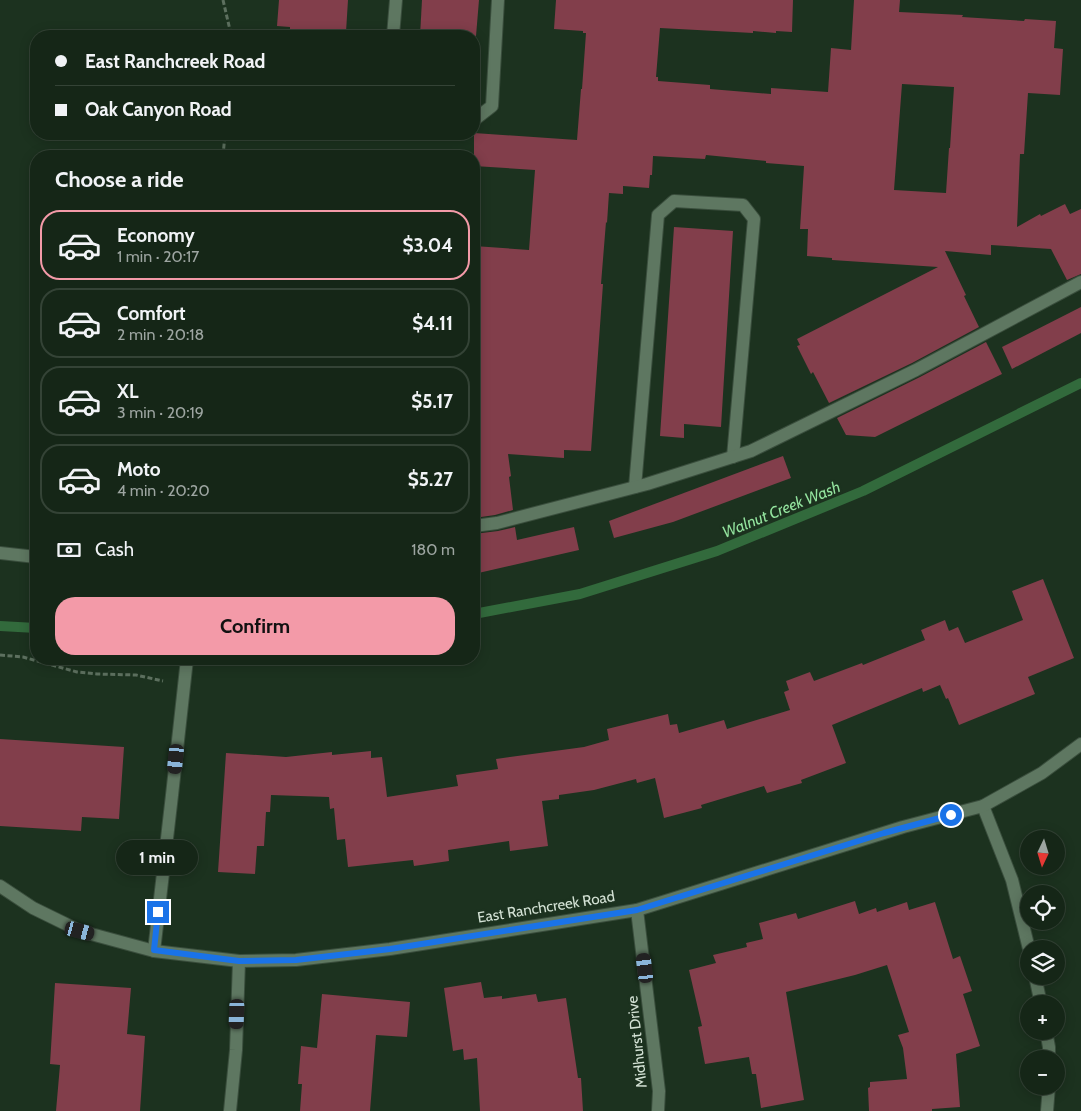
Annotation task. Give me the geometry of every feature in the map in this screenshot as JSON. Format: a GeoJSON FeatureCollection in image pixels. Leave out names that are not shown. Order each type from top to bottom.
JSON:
{"type":"FeatureCollection","features":[{"type":"Feature","properties":{"kind":"street"},"geometry":{"type":"LineString","coordinates":[[394,30],[396,0]]}},
{"type":"Feature","properties":{"kind":"street"},"geometry":{"type":"LineString","coordinates":[[480,115],[492,106],[498,0]]}},
{"type":"Feature","properties":{"kind":"street"},"geometry":{"type":"LineString","coordinates":[[636,486],[658,215],[674,201],[743,205],[754,219],[733,457]]}},
{"type":"Feature","properties":{"kind":"street"},"geometry":{"type":"LineString","coordinates":[[480,525],[497,523],[636,486],[751,452],[916,370],[1081,282]]}},
{"type":"Feature","properties":{"kind":"street"},"geometry":{"type":"LineString","coordinates":[[0,553],[30,556]]}},
{"type":"Feature","properties":{"kind":"street"},"geometry":{"type":"LineString","coordinates":[[154,950],[185,665]]}},
{"type":"Feature","properties":{"kind":"street","name":"East Ranchcreek Road"},"geometry":{"type":"LineString","coordinates":[[0,886],[33,908],[80,931],[154,950],[239,961],[296,960],[381,950],[637,910],[893,830],[983,806],[1042,773],[1081,744]]}},
{"type":"Feature","properties":{"kind":"street"},"geometry":{"type":"LineString","coordinates":[[983,806],[1012,880],[1027,940]]}},
{"type":"Feature","properties":{"kind":"street","name":"Midhurst Drive"},"geometry":{"type":"LineString","coordinates":[[637,910],[659,1090],[658,1111]]}},
{"type":"Feature","properties":{"kind":"street"},"geometry":{"type":"LineString","coordinates":[[230,1111],[236,1050],[239,961]]}},
{"type":"Feature","properties":{"kind":"street"},"geometry":{"type":"LineString","coordinates":[[1047,1111],[1048,1095]]}},
{"type":"Feature","properties":{"kind":"path"},"geometry":{"type":"LineString","coordinates":[[223,0],[230,30]]}},
{"type":"Feature","properties":{"kind":"path"},"geometry":{"type":"LineString","coordinates":[[0,655],[30,659]]}},
{"type":"Feature","properties":{"kind":"path"},"geometry":{"type":"LineString","coordinates":[[52,665],[77,672],[136,675],[183,686]]}},
{"type":"Feature","properties":{"kind":"building"},"geometry":{"type":"Polygon","coordinates":[[[279,0],[348,0],[346,30],[290,30],[290,27],[277,26],[279,0]]]}},
{"type":"Feature","properties":{"kind":"building"},"geometry":{"type":"Polygon","coordinates":[[[422,0],[479,0],[476,30],[420,30],[422,0]]]}},
{"type":"Feature","properties":{"kind":"building"},"geometry":{"type":"Polygon","coordinates":[[[556,0],[793,0],[792,32],[753,31],[753,33],[660,28],[656,77],[658,77],[658,81],[710,85],[710,89],[771,94],[771,88],[828,92],[831,48],[851,50],[854,0],[900,0],[899,12],[963,15],[962,17],[1024,21],[1025,19],[1056,21],[1054,48],[1063,49],[1060,95],[1028,93],[1024,154],[1020,154],[1017,227],[1040,214],[1041,216],[1065,204],[1070,214],[1081,209],[1081,274],[1067,280],[1051,249],[991,245],[991,255],[945,251],[979,327],[912,363],[829,403],[797,346],[800,345],[797,339],[938,267],[832,260],[832,258],[807,256],[808,229],[800,229],[804,166],[706,155],[705,159],[653,156],[649,188],[623,186],[623,194],[609,193],[601,284],[603,284],[591,451],[564,450],[564,458],[508,454],[513,510],[480,517],[480,246],[529,250],[535,170],[480,166],[480,150],[474,150],[474,140],[480,140],[480,133],[577,140],[586,33],[583,33],[583,31],[554,29],[556,0]],[[902,84],[894,190],[946,193],[954,87],[902,84]]]}},
{"type":"Feature","properties":{"kind":"building"},"geometry":{"type":"Polygon","coordinates":[[[674,227],[733,231],[721,427],[684,424],[684,438],[660,436],[674,227]]]}},
{"type":"Feature","properties":{"kind":"building"},"geometry":{"type":"Polygon","coordinates":[[[1081,307],[1081,333],[1012,369],[1002,347],[1081,307]]]}},
{"type":"Feature","properties":{"kind":"building"},"geometry":{"type":"Polygon","coordinates":[[[986,342],[1002,374],[875,437],[846,435],[837,418],[986,342]]]}},
{"type":"Feature","properties":{"kind":"building"},"geometry":{"type":"Polygon","coordinates":[[[783,456],[791,478],[673,522],[614,538],[609,521],[783,456]]]}},
{"type":"Feature","properties":{"kind":"building"},"geometry":{"type":"Polygon","coordinates":[[[515,527],[517,540],[574,527],[579,550],[480,573],[480,533],[515,527]]]}},
{"type":"Feature","properties":{"kind":"building"},"geometry":{"type":"Polygon","coordinates":[[[1043,579],[1074,658],[1028,677],[1035,694],[959,725],[948,698],[946,699],[940,685],[923,692],[922,688],[832,725],[846,763],[801,780],[802,783],[767,793],[764,786],[701,805],[702,808],[664,818],[655,778],[637,783],[636,779],[594,790],[559,795],[559,799],[542,801],[548,846],[510,851],[509,841],[448,850],[449,861],[414,866],[413,860],[348,867],[345,839],[337,840],[334,808],[330,809],[329,797],[271,795],[270,812],[266,812],[264,846],[257,846],[255,874],[218,872],[226,753],[286,757],[332,752],[332,755],[371,751],[371,758],[382,757],[387,797],[458,786],[456,775],[498,769],[496,759],[584,747],[609,740],[607,729],[668,714],[670,725],[677,724],[679,733],[724,720],[727,729],[790,710],[784,692],[789,690],[786,681],[810,672],[814,681],[862,663],[863,665],[925,640],[921,630],[945,620],[949,631],[958,627],[965,643],[1023,620],[1012,591],[1043,579]]]}},
{"type":"Feature","properties":{"kind":"building"},"geometry":{"type":"Polygon","coordinates":[[[0,739],[124,747],[119,819],[82,817],[81,831],[0,826],[0,739]]]}},
{"type":"Feature","properties":{"kind":"building"},"geometry":{"type":"Polygon","coordinates":[[[855,901],[859,914],[876,908],[877,912],[907,902],[909,910],[935,902],[953,959],[960,956],[972,991],[963,994],[980,1046],[956,1054],[960,1107],[932,1109],[932,1111],[869,1111],[868,1088],[870,1087],[870,1082],[907,1079],[903,1048],[898,1035],[909,1032],[887,965],[786,992],[804,1100],[761,1108],[756,1074],[752,1074],[749,1057],[705,1064],[698,1027],[702,1026],[689,970],[716,963],[713,955],[747,947],[746,943],[763,939],[759,923],[796,913],[798,919],[855,901]]]}},
{"type":"Feature","properties":{"kind":"building"},"geometry":{"type":"Polygon","coordinates":[[[481,982],[484,998],[502,996],[502,999],[536,994],[538,1002],[566,998],[578,1078],[581,1078],[583,1111],[480,1111],[477,1058],[464,1060],[463,1049],[453,1051],[444,988],[481,982]]]}},
{"type":"Feature","properties":{"kind":"building"},"geometry":{"type":"Polygon","coordinates":[[[55,983],[131,988],[127,1034],[145,1036],[140,1111],[56,1111],[60,1065],[50,1064],[55,983]]]}},
{"type":"Feature","properties":{"kind":"building"},"geometry":{"type":"Polygon","coordinates":[[[322,994],[410,1002],[407,1037],[376,1035],[370,1111],[300,1111],[302,1084],[298,1084],[301,1046],[317,1048],[322,994]]]}},
{"type":"Feature","properties":{"kind":"waterway","name":"Walnut Creek Wash"},"geometry":{"type":"LineString","coordinates":[[480,613],[580,594],[717,551],[863,491],[1081,383]]}},
{"type":"Feature","properties":{"kind":"waterway","name":"Walnut Creek Wash"},"geometry":{"type":"LineString","coordinates":[[0,626],[30,628]]}},
{"type":"Feature","properties":{"kind":"route"},"geometry":{"type":"LineString","coordinates":[[158,912],[154,950],[239,961],[296,960],[390,949],[637,910],[903,827],[951,815]]}}]}
